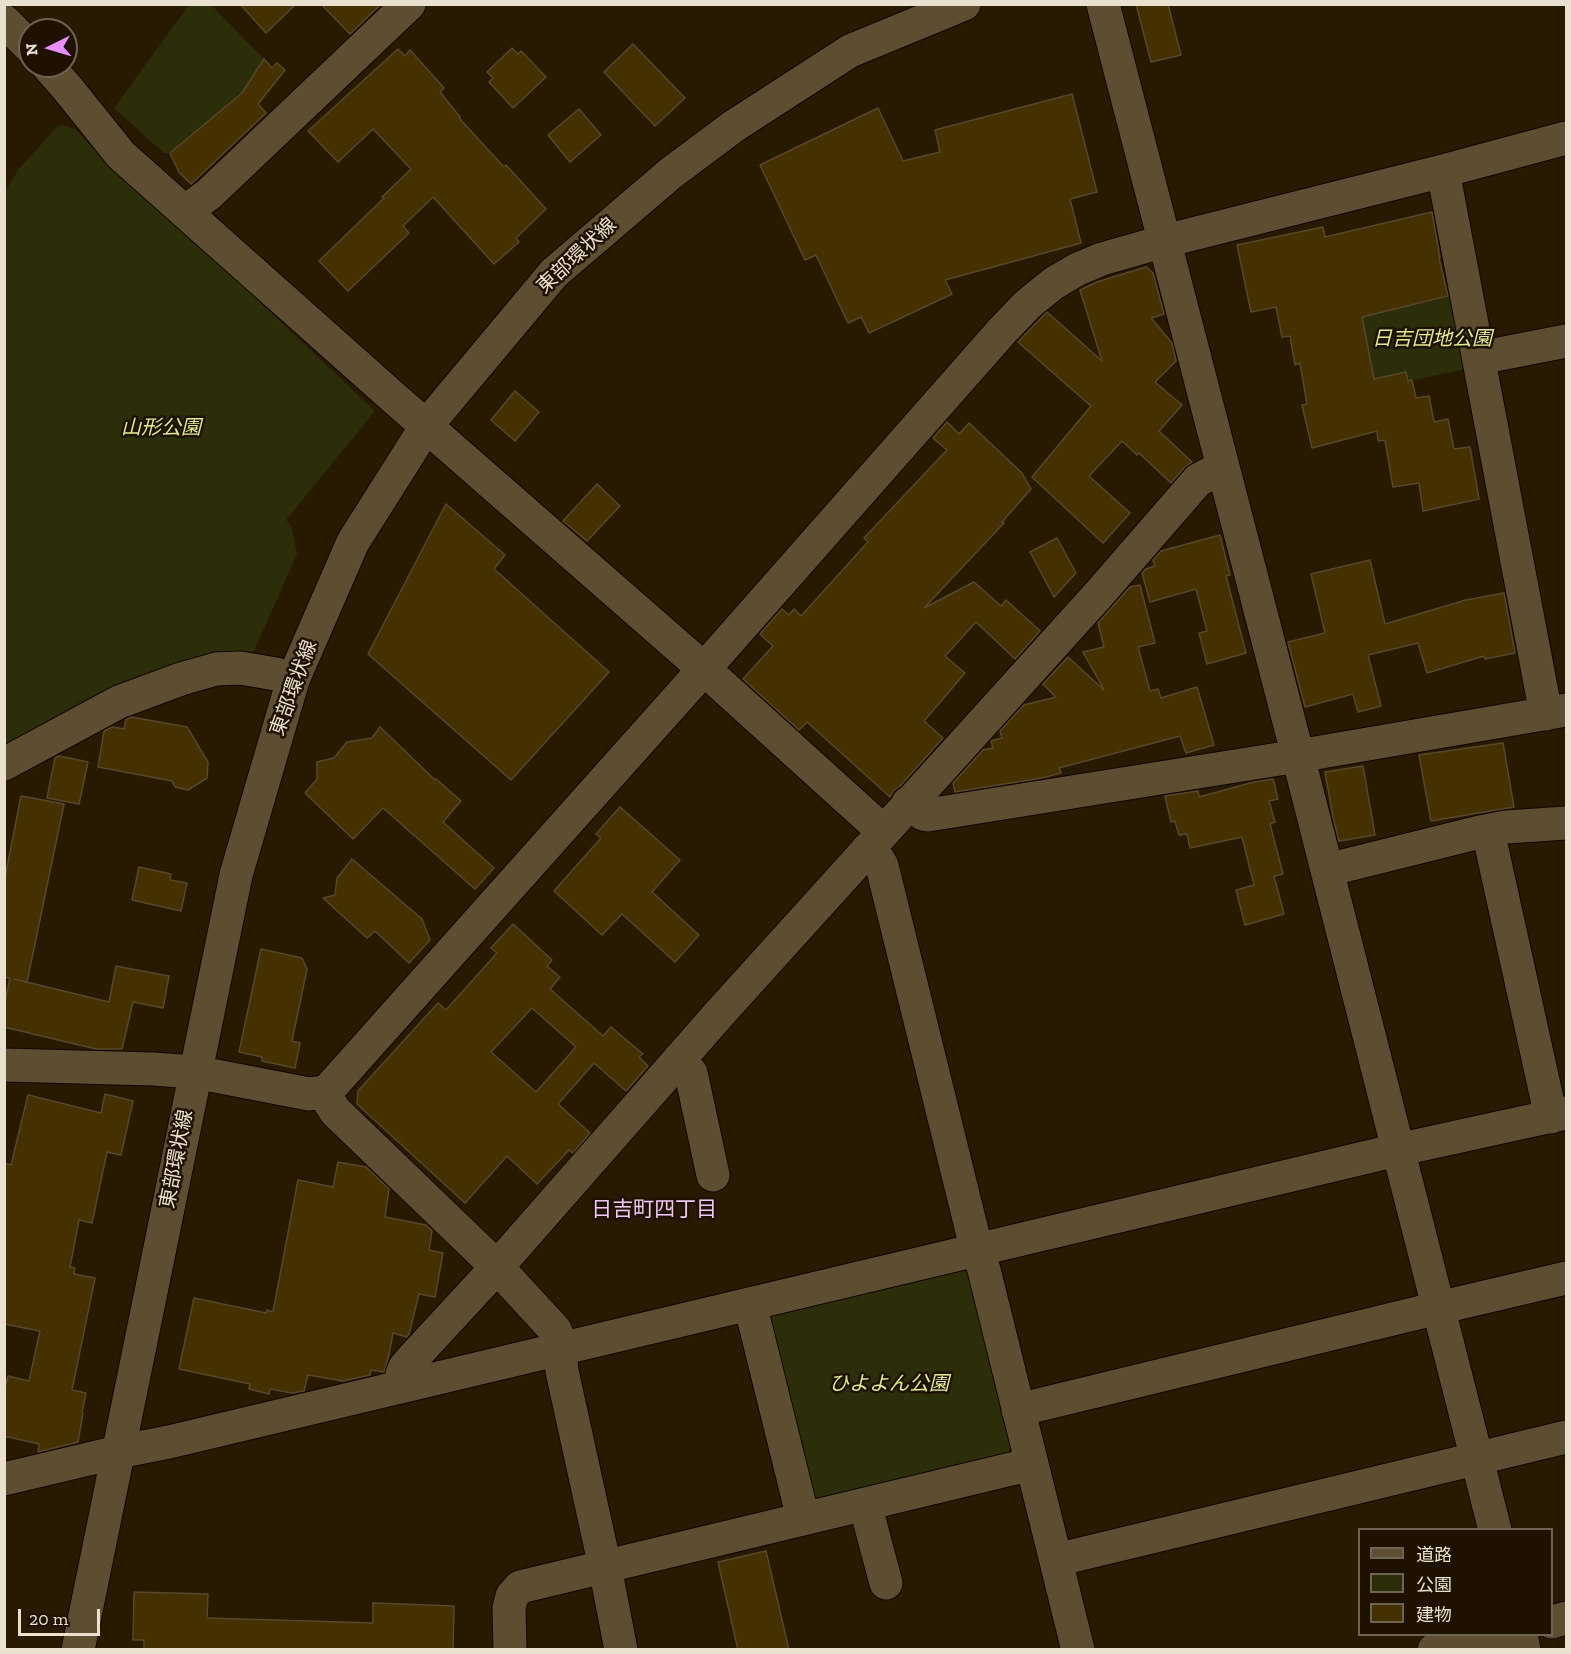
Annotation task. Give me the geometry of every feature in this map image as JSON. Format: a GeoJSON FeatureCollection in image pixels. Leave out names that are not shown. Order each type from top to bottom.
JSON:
{"type":"FeatureCollection","features":[{"type":"Feature","properties":{"kind":"street"},"geometry":{"type":"LineString","coordinates":[[185,212],[209,194],[409,4]]}},
{"type":"Feature","properties":{"kind":"street","name":"東部環状線"},"geometry":{"type":"LineString","coordinates":[[78,1650],[236,875],[293,680],[353,542],[427,425],[554,273],[671,173],[734,126],[850,51],[964,4]]}},
{"type":"Feature","properties":{"kind":"street"},"geometry":{"type":"LineString","coordinates":[[1103,4],[1494,1528]]}},
{"type":"Feature","properties":{"kind":"street"},"geometry":{"type":"LineString","coordinates":[[4,21],[18,35]]}},
{"type":"Feature","properties":{"kind":"street"},"geometry":{"type":"LineString","coordinates":[[58,78],[121,155],[704,669],[873,822],[878,859],[882,867],[1078,1650]]}},
{"type":"Feature","properties":{"kind":"street"},"geometry":{"type":"LineString","coordinates":[[4,1065],[195,1072],[309,1094],[323,1092],[704,669],[1002,331],[1028,304],[1054,283],[1102,259],[1165,241],[1566,138]]}},
{"type":"Feature","properties":{"kind":"street"},"geometry":{"type":"LineString","coordinates":[[908,803],[928,815],[1556,712],[1479,358],[1443,171]]}},
{"type":"Feature","properties":{"kind":"street"},"geometry":{"type":"LineString","coordinates":[[1479,358],[1566,341]]}},
{"type":"Feature","properties":{"kind":"street"},"geometry":{"type":"LineString","coordinates":[[402,1386],[402,1374],[405,1367],[497,1267],[679,1059],[1099,594],[1198,480],[1223,467]]}},
{"type":"Feature","properties":{"kind":"street"},"geometry":{"type":"LineString","coordinates":[[4,764],[119,702],[181,679],[216,669],[240,668],[276,674],[293,680]]}},
{"type":"Feature","properties":{"kind":"street"},"geometry":{"type":"LineString","coordinates":[[1327,870],[1506,827],[1566,823]]}},
{"type":"Feature","properties":{"kind":"street"},"geometry":{"type":"LineString","coordinates":[[4,1479],[979,1251],[1397,1150],[1559,1115],[1488,831]]}},
{"type":"Feature","properties":{"kind":"street"},"geometry":{"type":"LineString","coordinates":[[679,1059],[691,1073],[713,1175]]}},
{"type":"Feature","properties":{"kind":"street"},"geometry":{"type":"LineString","coordinates":[[323,1092],[335,1111],[497,1267],[555,1330],[621,1650]]}},
{"type":"Feature","properties":{"kind":"street"},"geometry":{"type":"LineString","coordinates":[[1018,1410],[1566,1278]]}},
{"type":"Feature","properties":{"kind":"street"},"geometry":{"type":"LineString","coordinates":[[750,1304],[803,1518]]}},
{"type":"Feature","properties":{"kind":"street"},"geometry":{"type":"LineString","coordinates":[[1056,1560],[1566,1437]]}},
{"type":"Feature","properties":{"kind":"street"},"geometry":{"type":"LineString","coordinates":[[510,1650],[509,1608],[512,1596],[520,1587],[1032,1464]]}},
{"type":"Feature","properties":{"kind":"street"},"geometry":{"type":"LineString","coordinates":[[864,1503],[886,1583]]}},
{"type":"Feature","properties":{"kind":"street"},"geometry":{"type":"LineString","coordinates":[[1434,1650],[1494,1636]]}},
{"type":"Feature","properties":{"kind":"green space"},"geometry":{"type":"Polygon","coordinates":[[[189,5],[211,5],[264,59],[242,93],[170,153],[164,153],[114,108],[189,5]]]}},
{"type":"Feature","properties":{"kind":"green space","name":"山形公園"},"geometry":{"type":"Polygon","coordinates":[[[63,125],[75,129],[123,179],[191,237],[375,411],[286,520],[291,525],[297,554],[254,651],[196,663],[5,750],[5,192],[18,170],[58,126],[63,125]]]}},
{"type":"Feature","properties":{"kind":"green space","name":"日吉団地公園"},"geometry":{"type":"Polygon","coordinates":[[[1461,294],[1476,367],[1408,381],[1406,372],[1369,380],[1367,370],[1372,369],[1365,334],[1351,320],[1461,294]]]}},
{"type":"Feature","properties":{"kind":"green space","name":"ひよよん公園"},"geometry":{"type":"Polygon","coordinates":[[[959,1269],[970,1274],[1012,1444],[1007,1454],[821,1501],[810,1495],[766,1324],[774,1311],[959,1269]]]}},
{"type":"Feature","properties":{"kind":"building"},"geometry":{"type":"Polygon","coordinates":[[[240,4],[296,4],[266,33],[240,4]]]}},
{"type":"Feature","properties":{"kind":"building"},"geometry":{"type":"Polygon","coordinates":[[[321,4],[381,4],[350,34],[321,4]]]}},
{"type":"Feature","properties":{"kind":"building"},"geometry":{"type":"Polygon","coordinates":[[[1136,4],[1168,4],[1181,55],[1151,62],[1136,4]]]}},
{"type":"Feature","properties":{"kind":"building"},"geometry":{"type":"Polygon","coordinates":[[[633,44],[685,98],[655,126],[604,72],[633,44]]]}},
{"type":"Feature","properties":{"kind":"building"},"geometry":{"type":"Polygon","coordinates":[[[512,48],[518,54],[521,51],[546,77],[513,108],[489,82],[493,78],[487,72],[512,48]]]}},
{"type":"Feature","properties":{"kind":"building"},"geometry":{"type":"Polygon","coordinates":[[[398,49],[405,56],[410,50],[444,88],[440,92],[459,118],[546,209],[516,238],[519,242],[494,264],[433,197],[403,226],[409,233],[348,291],[319,261],[411,169],[373,129],[338,162],[308,131],[398,49]]]}},
{"type":"Feature","properties":{"kind":"building"},"geometry":{"type":"Polygon","coordinates":[[[264,59],[272,68],[277,63],[285,70],[258,104],[266,113],[191,184],[179,172],[170,153],[242,93],[264,59]]]}},
{"type":"Feature","properties":{"kind":"building"},"geometry":{"type":"Polygon","coordinates":[[[1072,94],[1097,192],[1070,199],[1081,243],[945,280],[952,294],[869,333],[861,317],[848,323],[816,255],[805,260],[760,165],[878,108],[903,161],[940,152],[935,130],[1072,94]]]}},
{"type":"Feature","properties":{"kind":"building"},"geometry":{"type":"Polygon","coordinates":[[[579,109],[601,135],[570,162],[548,135],[579,109]]]}},
{"type":"Feature","properties":{"kind":"building"},"geometry":{"type":"Polygon","coordinates":[[[1432,212],[1448,296],[1362,317],[1374,379],[1406,372],[1408,381],[1412,380],[1416,398],[1429,396],[1434,422],[1448,419],[1454,449],[1470,447],[1479,499],[1423,511],[1419,483],[1393,487],[1385,440],[1378,441],[1377,431],[1312,448],[1302,405],[1307,404],[1300,363],[1295,365],[1290,336],[1282,337],[1276,307],[1251,312],[1237,245],[1323,227],[1325,237],[1432,212]]]}},
{"type":"Feature","properties":{"kind":"building"},"geometry":{"type":"Polygon","coordinates":[[[1146,267],[1153,273],[1164,314],[1151,318],[1172,343],[1176,361],[1155,382],[1182,405],[1159,431],[1192,462],[1171,483],[1139,453],[1137,455],[1122,441],[1089,476],[1130,513],[1103,543],[1032,477],[1091,406],[1018,342],[1047,312],[1102,361],[1080,290],[1097,282],[1146,267]]]}},
{"type":"Feature","properties":{"kind":"building"},"geometry":{"type":"Polygon","coordinates":[[[515,391],[539,412],[515,441],[491,420],[515,391]]]}},
{"type":"Feature","properties":{"kind":"building"},"geometry":{"type":"Polygon","coordinates":[[[947,422],[959,434],[969,423],[1022,473],[1031,489],[1002,522],[1004,523],[924,608],[974,582],[1001,606],[1006,600],[1040,631],[1015,659],[976,622],[945,656],[965,673],[924,721],[943,738],[890,797],[807,722],[799,730],[743,679],[773,646],[760,634],[782,609],[789,615],[794,609],[801,616],[868,542],[864,538],[947,450],[933,438],[947,422]]]}},
{"type":"Feature","properties":{"kind":"building"},"geometry":{"type":"Polygon","coordinates":[[[597,484],[620,506],[587,541],[563,521],[597,484]]]}},
{"type":"Feature","properties":{"kind":"building"},"geometry":{"type":"Polygon","coordinates":[[[446,504],[505,555],[494,569],[609,672],[511,780],[368,654],[446,504]]]}},
{"type":"Feature","properties":{"kind":"building"},"geometry":{"type":"Polygon","coordinates":[[[1220,535],[1230,575],[1226,576],[1246,653],[1207,664],[1199,633],[1207,631],[1196,589],[1150,602],[1142,573],[1155,566],[1153,560],[1161,551],[1220,535]]]}},
{"type":"Feature","properties":{"kind":"building"},"geometry":{"type":"Polygon","coordinates":[[[1057,538],[1076,573],[1054,597],[1030,552],[1057,538]]]}},
{"type":"Feature","properties":{"kind":"building"},"geometry":{"type":"Polygon","coordinates":[[[1370,560],[1385,624],[1466,600],[1504,593],[1515,653],[1485,659],[1484,656],[1427,673],[1418,643],[1368,655],[1381,706],[1358,712],[1353,694],[1305,707],[1288,642],[1325,633],[1311,574],[1370,560]]]}},
{"type":"Feature","properties":{"kind":"building"},"geometry":{"type":"Polygon","coordinates":[[[1140,585],[1155,643],[1138,647],[1150,691],[1158,689],[1161,698],[1197,687],[1214,745],[1186,753],[1180,736],[1059,768],[1061,773],[1042,778],[955,792],[953,783],[983,750],[993,748],[991,741],[1002,738],[1000,731],[1024,705],[1056,697],[1043,684],[1068,657],[1104,690],[1083,652],[1104,647],[1098,623],[1130,587],[1140,585]]]}},
{"type":"Feature","properties":{"kind":"building"},"geometry":{"type":"Polygon","coordinates":[[[131,717],[187,727],[208,762],[207,778],[188,790],[175,787],[172,781],[98,767],[104,731],[112,727],[124,729],[126,720],[131,717]]]}},
{"type":"Feature","properties":{"kind":"building"},"geometry":{"type":"Polygon","coordinates":[[[380,727],[435,780],[461,801],[443,822],[494,868],[475,889],[383,808],[353,839],[305,793],[317,779],[317,762],[334,758],[347,742],[372,738],[380,727]]]}},
{"type":"Feature","properties":{"kind":"building"},"geometry":{"type":"Polygon","coordinates":[[[1503,743],[1514,807],[1431,821],[1419,755],[1503,743]]]}},
{"type":"Feature","properties":{"kind":"building"},"geometry":{"type":"Polygon","coordinates":[[[59,756],[88,762],[79,804],[47,798],[55,758],[59,756]]]}},
{"type":"Feature","properties":{"kind":"building"},"geometry":{"type":"Polygon","coordinates":[[[1363,766],[1375,835],[1339,841],[1325,772],[1363,766]]]}},
{"type":"Feature","properties":{"kind":"building"},"geometry":{"type":"Polygon","coordinates":[[[1273,779],[1278,799],[1269,801],[1275,822],[1270,824],[1283,874],[1274,876],[1284,914],[1245,925],[1236,890],[1254,885],[1242,837],[1190,848],[1187,834],[1179,835],[1175,821],[1171,822],[1165,796],[1198,791],[1199,797],[1273,779]]]}},
{"type":"Feature","properties":{"kind":"building"},"geometry":{"type":"Polygon","coordinates":[[[21,796],[64,804],[27,982],[14,979],[109,1002],[116,966],[169,976],[163,1008],[133,1002],[122,1049],[96,1049],[4,1027],[4,1006],[10,978],[4,977],[4,883],[21,796]]]}},
{"type":"Feature","properties":{"kind":"building"},"geometry":{"type":"Polygon","coordinates":[[[620,807],[680,860],[652,892],[699,935],[675,962],[622,914],[602,935],[554,891],[601,838],[596,834],[620,807]]]}},
{"type":"Feature","properties":{"kind":"building"},"geometry":{"type":"Polygon","coordinates":[[[352,859],[422,919],[430,940],[409,963],[375,931],[367,938],[323,898],[335,895],[337,878],[352,859]]]}},
{"type":"Feature","properties":{"kind":"building"},"geometry":{"type":"Polygon","coordinates":[[[139,867],[171,874],[170,880],[187,883],[181,911],[132,900],[139,867]]]}},
{"type":"Feature","properties":{"kind":"building"},"geometry":{"type":"Polygon","coordinates":[[[513,924],[552,960],[547,966],[560,977],[550,989],[603,1036],[611,1027],[643,1054],[639,1057],[648,1066],[626,1091],[594,1063],[558,1104],[590,1133],[573,1153],[569,1150],[537,1184],[507,1156],[465,1203],[357,1104],[358,1091],[438,1003],[446,1010],[497,953],[491,948],[513,924]],[[532,1008],[491,1052],[536,1092],[576,1047],[532,1008]]]}},
{"type":"Feature","properties":{"kind":"building"},"geometry":{"type":"Polygon","coordinates":[[[261,949],[302,958],[307,969],[292,1041],[300,1043],[295,1068],[262,1061],[262,1057],[239,1052],[261,949]]]}},
{"type":"Feature","properties":{"kind":"building"},"geometry":{"type":"Polygon","coordinates":[[[105,1094],[133,1101],[121,1155],[107,1152],[92,1223],[79,1220],[70,1267],[75,1268],[74,1274],[95,1278],[72,1390],[86,1393],[78,1442],[38,1452],[39,1444],[4,1436],[4,1391],[8,1376],[29,1381],[40,1331],[4,1324],[4,1163],[11,1165],[28,1095],[101,1113],[105,1094]]]}},
{"type":"Feature","properties":{"kind":"building"},"geometry":{"type":"Polygon","coordinates":[[[338,1162],[366,1167],[389,1189],[385,1217],[426,1225],[432,1231],[429,1250],[443,1253],[435,1297],[419,1294],[407,1337],[393,1333],[384,1372],[371,1370],[370,1375],[343,1381],[308,1375],[304,1391],[292,1393],[270,1389],[269,1394],[249,1389],[250,1384],[179,1369],[194,1298],[266,1313],[267,1310],[273,1312],[298,1180],[333,1187],[338,1162]]]}},
{"type":"Feature","properties":{"kind":"building"},"geometry":{"type":"Polygon","coordinates":[[[766,1551],[789,1650],[738,1650],[718,1562],[766,1551]]]}},
{"type":"Feature","properties":{"kind":"building"},"geometry":{"type":"Polygon","coordinates":[[[134,1592],[208,1594],[207,1618],[373,1623],[373,1603],[454,1606],[453,1650],[144,1650],[144,1640],[133,1640],[134,1592]]]}},
{"type":"Feature","properties":{"kind":"district","name":"日吉町四丁目"},"geometry":{"type":"Point","coordinates":[654,1210]}}]}
